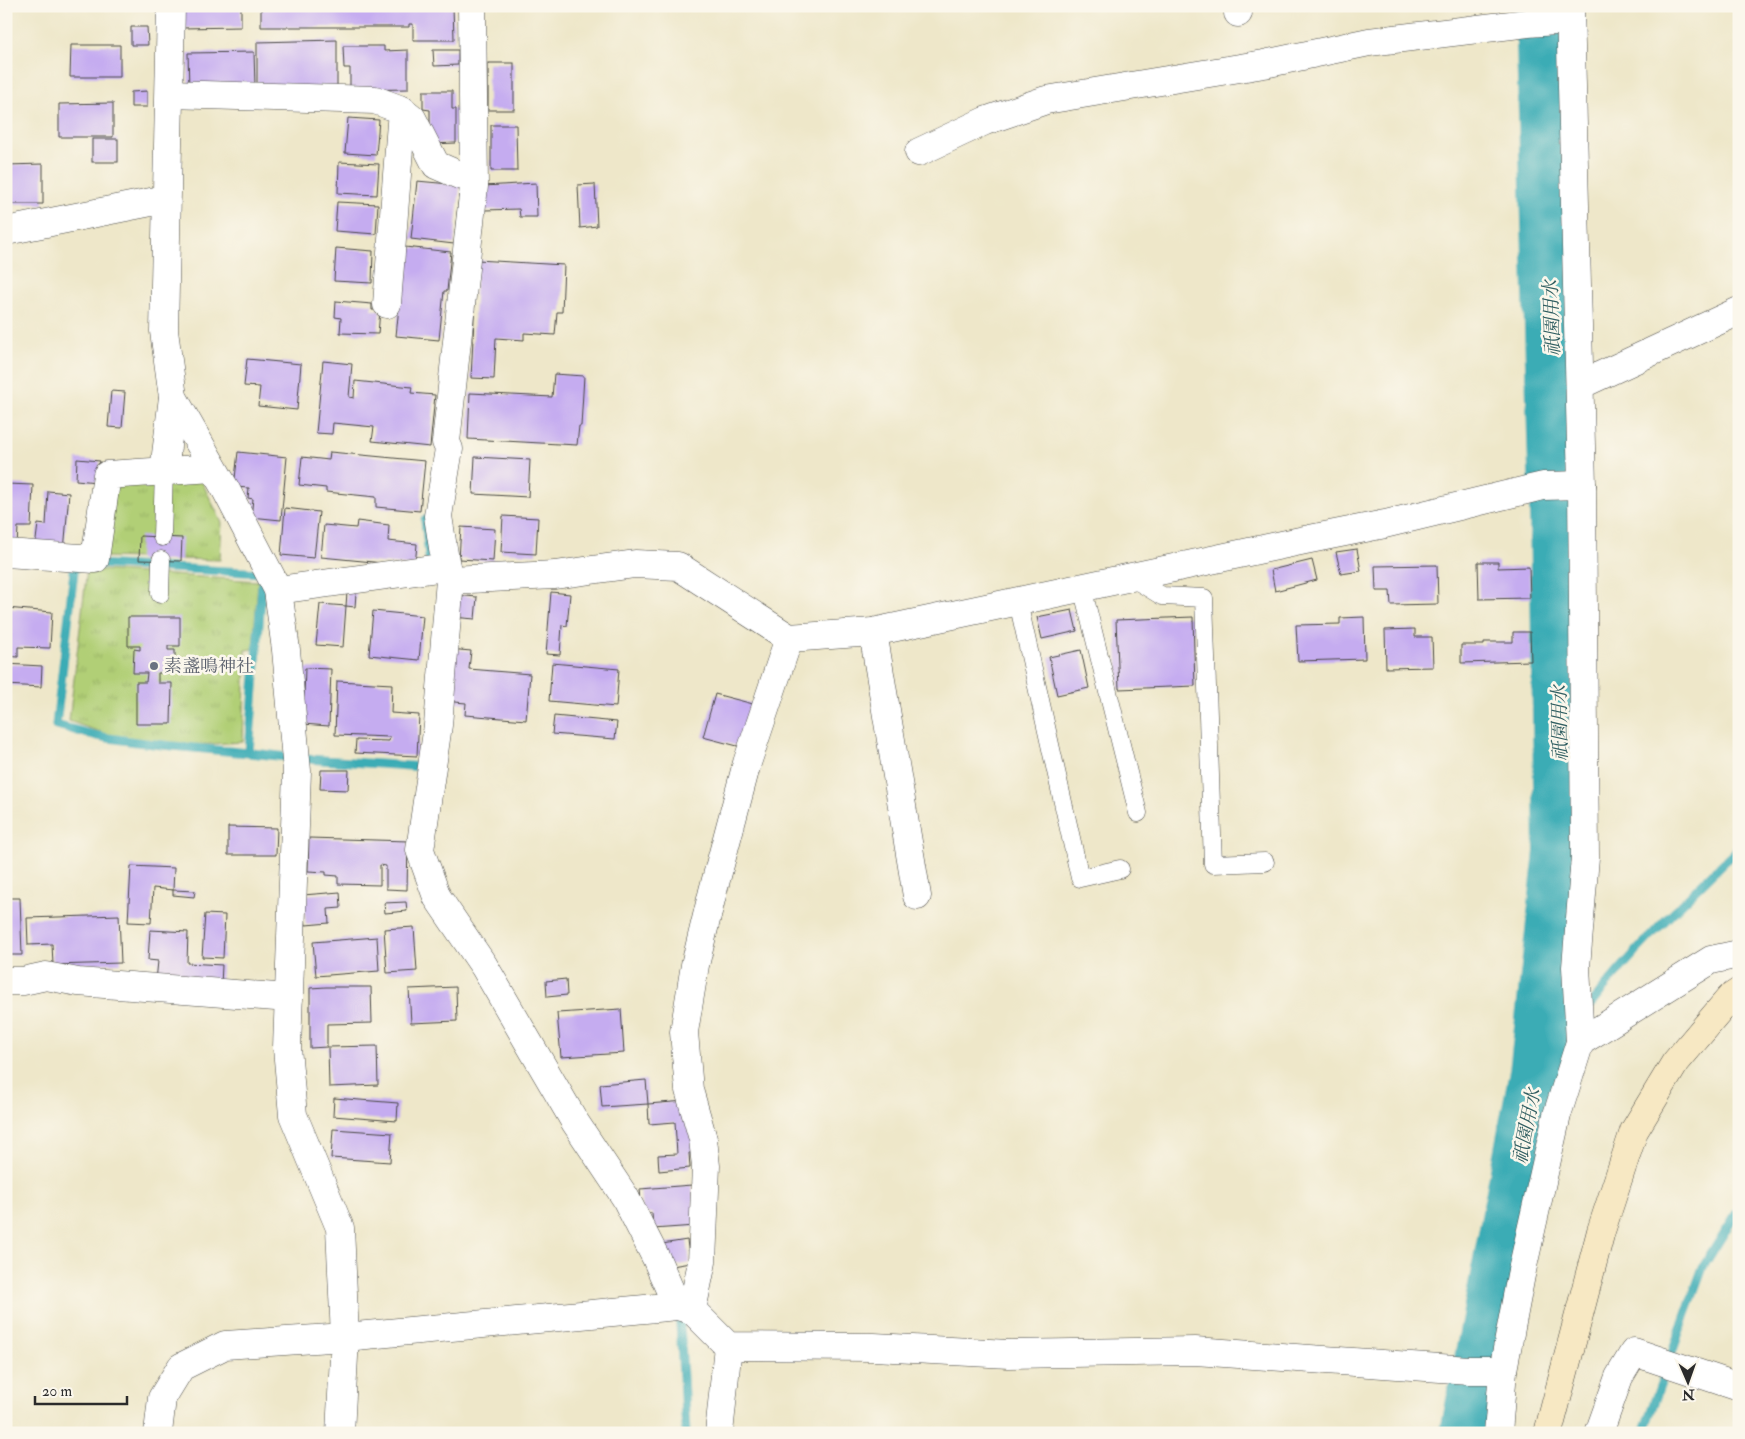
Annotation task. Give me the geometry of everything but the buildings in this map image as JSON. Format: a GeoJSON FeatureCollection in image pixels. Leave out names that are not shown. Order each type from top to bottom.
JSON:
{"type":"FeatureCollection","features":[{"type":"Feature","properties":{"kind":"street"},"geometry":{"type":"LineString","coordinates":[[164,471],[173,397],[164,331],[171,6]]}},
{"type":"Feature","properties":{"kind":"street"},"geometry":{"type":"LineString","coordinates":[[472,6],[472,176],[474,186],[446,442],[449,450],[438,516],[441,572],[438,725],[420,850],[437,897],[484,966],[575,1122],[625,1197],[684,1308],[728,1346],[874,1347],[1009,1354],[1195,1351],[1488,1370]]}},
{"type":"Feature","properties":{"kind":"street"},"geometry":{"type":"LineString","coordinates":[[920,152],[985,121],[1046,100],[1264,64],[1370,42],[1558,17],[1580,385],[1576,485],[1585,857],[1576,967],[1580,1036],[1557,1115],[1521,1275],[1488,1370],[1498,1433]]}},
{"type":"Feature","properties":{"kind":"street"},"geometry":{"type":"LineString","coordinates":[[170,94],[375,100],[402,110],[412,118],[436,165],[459,175],[472,176]]}},
{"type":"Feature","properties":{"kind":"street"},"geometry":{"type":"LineString","coordinates":[[387,304],[402,110]]}},
{"type":"Feature","properties":{"kind":"street"},"geometry":{"type":"LineString","coordinates":[[6,231],[166,199]]}},
{"type":"Feature","properties":{"kind":"street"},"geometry":{"type":"LineString","coordinates":[[1580,385],[1739,311]]}},
{"type":"Feature","properties":{"kind":"street"},"geometry":{"type":"LineString","coordinates":[[173,397],[278,590],[288,669],[297,771],[287,1048],[293,1115],[340,1228],[345,1337],[340,1433]]}},
{"type":"Feature","properties":{"kind":"street"},"geometry":{"type":"LineString","coordinates":[[6,553],[95,559],[107,475],[213,468]]}},
{"type":"Feature","properties":{"kind":"street"},"geometry":{"type":"LineString","coordinates":[[278,590],[441,572],[555,575],[635,564],[678,566],[789,638],[873,632],[1386,524],[1543,486],[1576,485]]}},
{"type":"Feature","properties":{"kind":"street"},"geometry":{"type":"LineString","coordinates":[[873,632],[917,896]]}},
{"type":"Feature","properties":{"kind":"street"},"geometry":{"type":"LineString","coordinates":[[684,1308],[702,1262],[706,1166],[704,1139],[689,1090],[684,1032],[695,964],[720,864],[747,763],[789,638]]}},
{"type":"Feature","properties":{"kind":"street"},"geometry":{"type":"LineString","coordinates":[[1580,1036],[1711,960],[1739,954]]}},
{"type":"Feature","properties":{"kind":"street"},"geometry":{"type":"LineString","coordinates":[[6,981],[23,981],[46,976],[78,982],[288,998]]}},
{"type":"Feature","properties":{"kind":"street"},"geometry":{"type":"LineString","coordinates":[[1548,1433],[1601,1231],[1634,1130],[1675,1063],[1730,998],[1739,992]]}},
{"type":"Feature","properties":{"kind":"street"},"geometry":{"type":"LineString","coordinates":[[158,1433],[162,1398],[181,1367],[225,1345],[345,1337],[684,1308]]}},
{"type":"Feature","properties":{"kind":"street"},"geometry":{"type":"LineString","coordinates":[[719,1433],[728,1346]]}},
{"type":"Feature","properties":{"kind":"street"},"geometry":{"type":"LineString","coordinates":[[1599,1433],[1619,1377],[1634,1352],[1739,1387]]}},
{"type":"Feature","properties":{"kind":"lane"},"geometry":{"type":"LineString","coordinates":[[162,537],[164,471]]}},
{"type":"Feature","properties":{"kind":"lane"},"geometry":{"type":"LineString","coordinates":[[160,594],[161,565]]}},
{"type":"Feature","properties":{"kind":"lane"},"geometry":{"type":"LineString","coordinates":[[1131,577],[1162,596],[1204,598],[1213,864],[1265,862]]}},
{"type":"Feature","properties":{"kind":"lane"},"geometry":{"type":"LineString","coordinates":[[1082,588],[1138,813]]}},
{"type":"Feature","properties":{"kind":"lane"},"geometry":{"type":"LineString","coordinates":[[1018,602],[1080,878],[1120,869]]}},
{"type":"Feature","properties":{"kind":"green space"},"geometry":{"type":"Polygon","coordinates":[[[199,476],[222,523],[220,560],[102,557],[110,481],[199,476]]]}},
{"type":"Feature","properties":{"kind":"green space"},"geometry":{"type":"Polygon","coordinates":[[[87,569],[258,581],[253,649],[246,650],[243,742],[195,745],[114,737],[69,721],[87,569]]]}},
{"type":"Feature","properties":{"kind":"waterway","name":"祇園用水"},"geometry":{"type":"LineString","coordinates":[[1468,1433],[1537,1073],[1562,853],[1557,506],[1543,6]]}},
{"type":"Feature","properties":{"kind":"waterway"},"geometry":{"type":"LineString","coordinates":[[425,520],[432,567]]}},
{"type":"Feature","properties":{"kind":"waterway"},"geometry":{"type":"LineString","coordinates":[[78,564],[75,563],[56,725],[101,737],[137,742],[287,757]]}},
{"type":"Feature","properties":{"kind":"waterway"},"geometry":{"type":"LineString","coordinates":[[96,564],[263,573],[249,752]]}},
{"type":"Feature","properties":{"kind":"waterway"},"geometry":{"type":"LineString","coordinates":[[308,759],[424,767]]}},
{"type":"Feature","properties":{"kind":"waterway"},"geometry":{"type":"LineString","coordinates":[[1585,1012],[1640,947],[1739,848]]}},
{"type":"Feature","properties":{"kind":"waterway"},"geometry":{"type":"LineString","coordinates":[[1537,1073],[1572,1028]]}},
{"type":"Feature","properties":{"kind":"waterway"},"geometry":{"type":"LineString","coordinates":[[1643,1433],[1703,1267],[1739,1209]]}},
{"type":"Feature","properties":{"kind":"waterway"},"geometry":{"type":"LineString","coordinates":[[680,1322],[686,1433]]}},
{"type":"Feature","properties":{"kind":"place","name":"素盞鳴神社"},"geometry":{"type":"Point","coordinates":[154,666]}}]}
